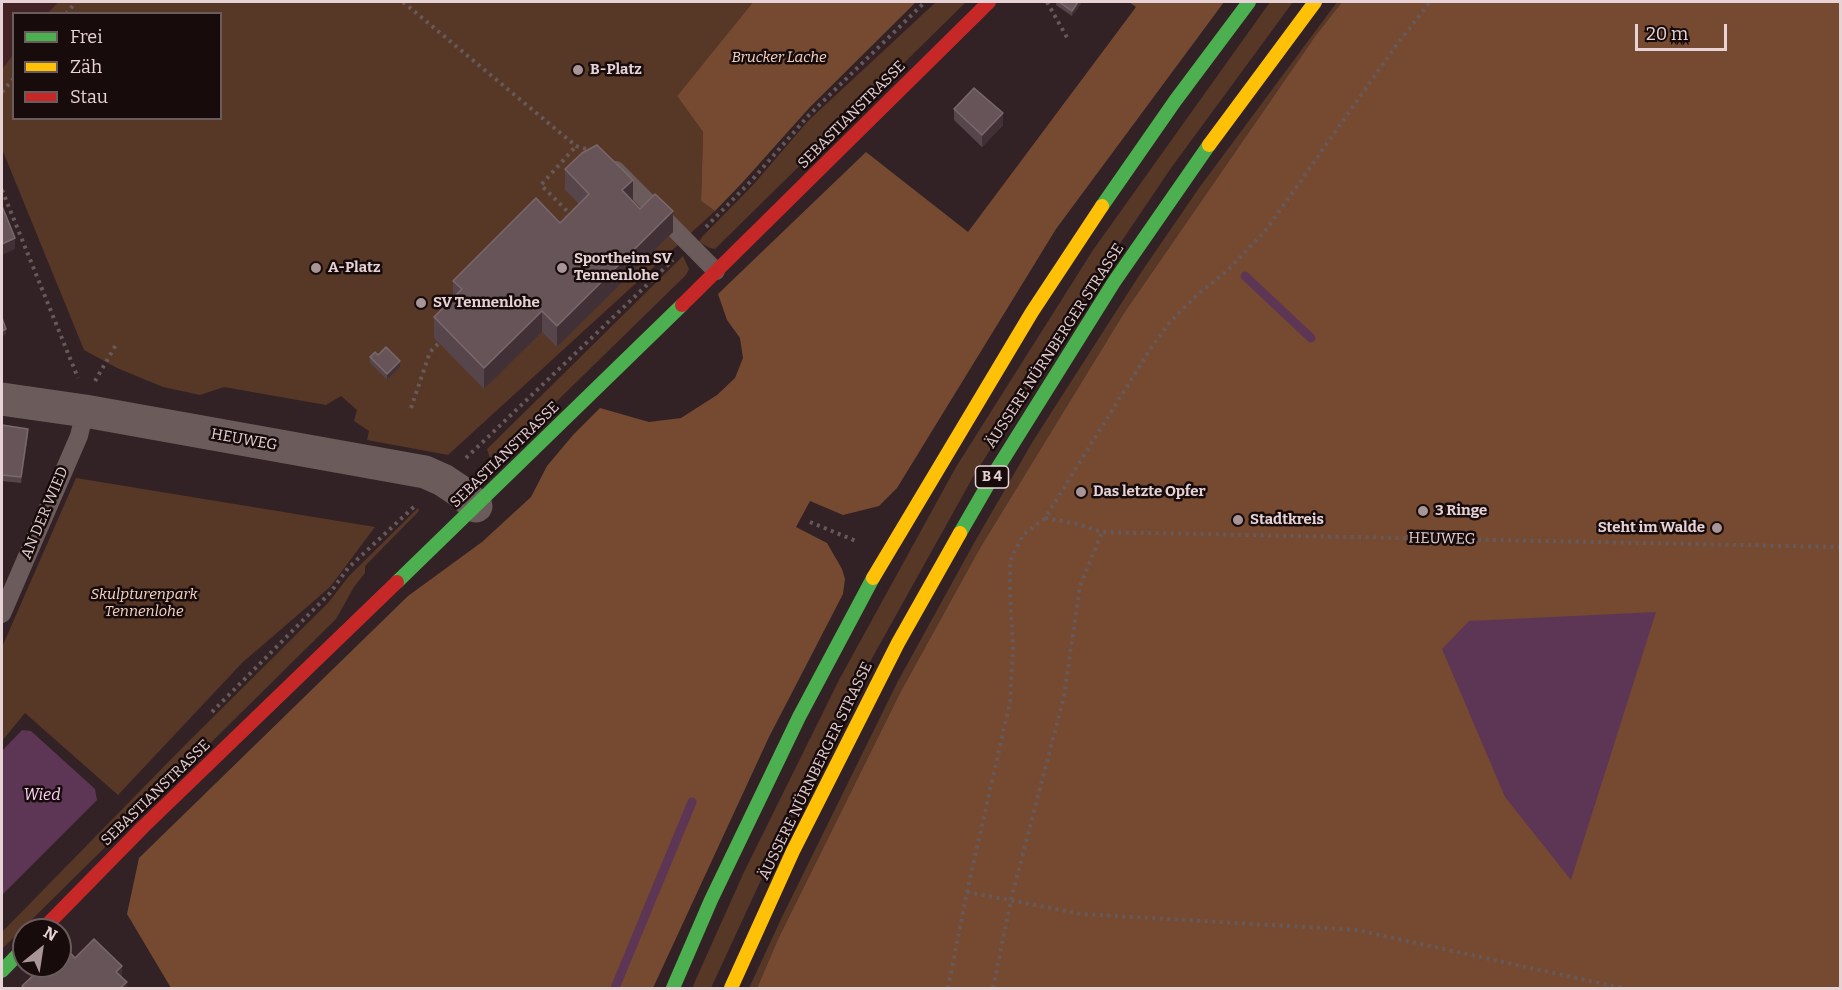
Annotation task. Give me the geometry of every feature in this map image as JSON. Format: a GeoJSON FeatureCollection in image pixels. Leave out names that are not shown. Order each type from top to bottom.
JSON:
{"type":"FeatureCollection","features":[{"type":"Feature","properties":{"kind":"main road","name":"SEBASTIANSTRASSE"},"geometry":{"type":"LineString","coordinates":[[54,918],[143,827],[476,506],[989,2]]}},
{"type":"Feature","properties":{"kind":"main road"},"geometry":{"type":"LineString","coordinates":[[673,988],[711,900],[799,717],[886,554],[1032,312],[1075,246],[1175,101],[1249,2]]}},
{"type":"Feature","properties":{"kind":"main road","name":"ÄUSSERE NÜRNBERGER STRASSE"},"geometry":{"type":"LineString","coordinates":[[731,988],[793,851],[893,654],[997,469],[1121,273],[1208,146],[1315,2]]}},
{"type":"Feature","properties":{"kind":"street","name":"HEUWEG"},"geometry":{"type":"LineString","coordinates":[[2,399],[85,404],[425,472],[443,480],[476,506]]}},
{"type":"Feature","properties":{"kind":"lane"},"geometry":{"type":"LineString","coordinates":[[599,153],[716,271]]}},
{"type":"Feature","properties":{"kind":"lane","name":"AN DER WIED"},"geometry":{"type":"LineString","coordinates":[[2,614],[79,436],[85,404]]}},
{"type":"Feature","properties":{"kind":"path"},"geometry":{"type":"LineString","coordinates":[[403,2],[576,146],[599,153]]}},
{"type":"Feature","properties":{"kind":"path"},"geometry":{"type":"LineString","coordinates":[[1047,2],[1069,41]]}},
{"type":"Feature","properties":{"kind":"path"},"geometry":{"type":"LineString","coordinates":[[948,988],[1010,702],[1013,646],[1011,561],[1023,535],[1045,518],[1164,330],[1191,302],[1228,270],[1266,230],[1395,47],[1430,2]]}},
{"type":"Feature","properties":{"kind":"path"},"geometry":{"type":"LineString","coordinates":[[2,92],[12,80]]}},
{"type":"Feature","properties":{"kind":"path"},"geometry":{"type":"LineString","coordinates":[[576,146],[542,185],[578,222]]}},
{"type":"Feature","properties":{"kind":"path"},"geometry":{"type":"LineString","coordinates":[[2,189],[85,404]]}},
{"type":"Feature","properties":{"kind":"path"},"geometry":{"type":"LineString","coordinates":[[85,404],[117,343]]}},
{"type":"Feature","properties":{"kind":"path"},"geometry":{"type":"LineString","coordinates":[[411,408],[430,352],[439,344]]}},
{"type":"Feature","properties":{"kind":"path","name":"HEUWEG"},"geometry":{"type":"LineString","coordinates":[[1045,518],[1077,524],[1102,532],[1840,548]]}},
{"type":"Feature","properties":{"kind":"path"},"geometry":{"type":"LineString","coordinates":[[810,522],[886,554]]}},
{"type":"Feature","properties":{"kind":"path"},"geometry":{"type":"LineString","coordinates":[[993,988],[1011,900],[1064,696],[1080,586],[1102,532]]}},
{"type":"Feature","properties":{"kind":"path"},"geometry":{"type":"LineString","coordinates":[[967,892],[1081,914],[1357,930],[1622,988]]}},
{"type":"Feature","properties":{"kind":"shaded area"},"geometry":{"type":"Polygon","coordinates":[[[2,2],[58,2],[49,12],[12,12],[12,56],[2,69],[2,2]]]}},
{"type":"Feature","properties":{"kind":"green space","name":"SV Tennenlohe"},"geometry":{"type":"Polygon","coordinates":[[[58,2],[753,2],[677,96],[703,132],[701,201],[715,211],[448,455],[367,440],[369,431],[354,421],[357,410],[341,396],[326,405],[224,387],[200,395],[163,387],[117,368],[84,350],[2,149],[2,69],[12,56],[12,120],[222,120],[222,12],[49,12],[58,2]]]}},
{"type":"Feature","properties":{"kind":"green space","name":"Brucker Lache"},"geometry":{"type":"Polygon","coordinates":[[[753,2],[916,2],[810,107],[715,211],[701,201],[703,132],[677,96],[753,2]]]}},
{"type":"Feature","properties":{"kind":"green space"},"geometry":{"type":"Polygon","coordinates":[[[936,2],[966,2],[715,249],[699,242],[753,185],[809,120],[936,2]]]}},
{"type":"Feature","properties":{"kind":"green space"},"geometry":{"type":"Polygon","coordinates":[[[1129,2],[1224,2],[1056,229],[897,488],[879,506],[843,515],[810,501],[796,527],[827,543],[842,569],[845,579],[843,594],[769,737],[653,988],[171,988],[127,914],[139,858],[408,596],[482,542],[531,497],[547,466],[600,408],[649,422],[681,418],[717,395],[735,378],[743,358],[740,338],[727,320],[718,294],[866,152],[968,232],[1136,7],[1129,2]]]}},
{"type":"Feature","properties":{"kind":"green space"},"geometry":{"type":"Polygon","coordinates":[[[1270,2],[1293,2],[1171,168],[1109,260],[973,477],[856,687],[761,880],[711,988],[692,988],[744,872],[840,678],[956,467],[1093,250],[1270,2]]]}},
{"type":"Feature","properties":{"kind":"green space"},"geometry":{"type":"Polygon","coordinates":[[[1337,2],[1342,2],[1316,35],[1124,313],[980,548],[901,691],[779,937],[757,988],[749,988],[898,681],[1033,441],[1142,271],[1199,188],[1337,2]]]}},
{"type":"Feature","properties":{"kind":"green space"},"geometry":{"type":"Polygon","coordinates":[[[1342,2],[1840,2],[1840,988],[757,988],[779,937],[901,691],[980,548],[1124,313],[1316,35],[1342,2]]]}},
{"type":"Feature","properties":{"kind":"green space"},"geometry":{"type":"Polygon","coordinates":[[[683,256],[689,269],[686,275],[511,446],[490,459],[487,449],[683,256]]]}},
{"type":"Feature","properties":{"kind":"green space","name":"Skulpturenpark Tennenlohe"},"geometry":{"type":"Polygon","coordinates":[[[76,478],[375,527],[330,587],[242,663],[118,795],[25,713],[2,741],[2,647],[76,478]]]}},
{"type":"Feature","properties":{"kind":"green space"},"geometry":{"type":"Polygon","coordinates":[[[418,508],[419,511],[365,566],[365,573],[354,587],[336,619],[33,918],[16,918],[328,603],[349,576],[418,508]]]}},
{"type":"Feature","properties":{"kind":"green space"},"geometry":{"type":"Polygon","coordinates":[[[12,922],[12,939],[2,949],[2,932],[12,922]]]}},
{"type":"Feature","properties":{"kind":"water"},"geometry":{"type":"Polygon","coordinates":[[[1656,612],[1571,880],[1505,797],[1442,649],[1469,621],[1656,612]]]}},
{"type":"Feature","properties":{"kind":"water","name":"Wied"},"geometry":{"type":"Polygon","coordinates":[[[22,730],[31,731],[95,789],[97,800],[2,895],[2,751],[22,730]]]}},
{"type":"Feature","properties":{"kind":"building"},"geometry":{"type":"Polygon","coordinates":[[[1059,2],[1078,2],[1072,11],[1059,2]]]}},
{"type":"Feature","properties":{"kind":"building"},"geometry":{"type":"Polygon","coordinates":[[[974,88],[1003,113],[982,135],[954,109],[974,88]]]}},
{"type":"Feature","properties":{"kind":"building","name":"Sportheim SV Tennenlohe"},"geometry":{"type":"Polygon","coordinates":[[[597,145],[633,180],[622,190],[640,209],[655,194],[673,211],[557,326],[542,311],[484,368],[434,317],[462,289],[453,281],[536,198],[560,223],[589,194],[565,169],[582,153],[597,145]]]}},
{"type":"Feature","properties":{"kind":"building"},"geometry":{"type":"Polygon","coordinates":[[[2,206],[15,238],[2,244],[2,206]]]}},
{"type":"Feature","properties":{"kind":"building"},"geometry":{"type":"Polygon","coordinates":[[[2,318],[6,329],[2,331],[2,318]]]}},
{"type":"Feature","properties":{"kind":"building"},"geometry":{"type":"Polygon","coordinates":[[[386,347],[400,361],[387,374],[370,357],[375,352],[378,355],[386,347]]]}},
{"type":"Feature","properties":{"kind":"building"},"geometry":{"type":"Polygon","coordinates":[[[2,425],[28,429],[21,477],[2,475],[2,425]]]}},
{"type":"Feature","properties":{"kind":"building"},"geometry":{"type":"Polygon","coordinates":[[[94,939],[122,966],[116,972],[127,982],[120,988],[25,988],[22,986],[30,978],[72,978],[72,955],[75,958],[94,939]]]}},
{"type":"Feature","properties":{"kind":"waterway"},"geometry":{"type":"LineString","coordinates":[[1245,276],[1311,338]]}},
{"type":"Feature","properties":{"kind":"waterway"},"geometry":{"type":"LineString","coordinates":[[615,988],[692,802]]}},
{"type":"Feature","properties":{"kind":"traffic: fast"},"geometry":{"type":"LineString","coordinates":[[1102,206],[1175,101],[1249,2]]}},
{"type":"Feature","properties":{"kind":"traffic: fast"},"geometry":{"type":"LineString","coordinates":[[960,533],[997,469],[1114,282],[1209,145]]}},
{"type":"Feature","properties":{"kind":"traffic: fast"},"geometry":{"type":"LineString","coordinates":[[397,582],[682,305]]}},
{"type":"Feature","properties":{"kind":"traffic: fast"},"geometry":{"type":"LineString","coordinates":[[673,988],[711,900],[799,717],[873,578]]}},
{"type":"Feature","properties":{"kind":"traffic: fast"},"geometry":{"type":"LineString","coordinates":[[2,971],[12,961]]}},
{"type":"Feature","properties":{"kind":"traffic: slow"},"geometry":{"type":"LineString","coordinates":[[1209,145],[1315,2]]}},
{"type":"Feature","properties":{"kind":"traffic: slow"},"geometry":{"type":"LineString","coordinates":[[873,578],[1032,312],[1102,206]]}},
{"type":"Feature","properties":{"kind":"traffic: slow"},"geometry":{"type":"LineString","coordinates":[[731,988],[793,851],[898,643],[960,533]]}},
{"type":"Feature","properties":{"kind":"traffic: jam"},"geometry":{"type":"LineString","coordinates":[[682,305],[989,2]]}},
{"type":"Feature","properties":{"kind":"traffic: jam"},"geometry":{"type":"LineString","coordinates":[[54,918],[143,827],[397,582]]}},
{"type":"Feature","properties":{"kind":"place","name":"B-Platz"},"geometry":{"type":"Point","coordinates":[578,70]}},
{"type":"Feature","properties":{"kind":"place","name":"A-Platz"},"geometry":{"type":"Point","coordinates":[316,268]}},
{"type":"Feature","properties":{"kind":"place","name":"Sportheim SV Tennenlohe"},"geometry":{"type":"Point","coordinates":[562,268]}},
{"type":"Feature","properties":{"kind":"place","name":"SV Tennenlohe"},"geometry":{"type":"Point","coordinates":[421,303]}},
{"type":"Feature","properties":{"kind":"place","name":"Das letzte Opfer"},"geometry":{"type":"Point","coordinates":[1081,492]}},
{"type":"Feature","properties":{"kind":"place","name":"3 Ringe"},"geometry":{"type":"Point","coordinates":[1423,511]}},
{"type":"Feature","properties":{"kind":"place","name":"Stadtkreis"},"geometry":{"type":"Point","coordinates":[1238,520]}},
{"type":"Feature","properties":{"kind":"place","name":"Steht im Walde"},"geometry":{"type":"Point","coordinates":[1717,528]}}]}
